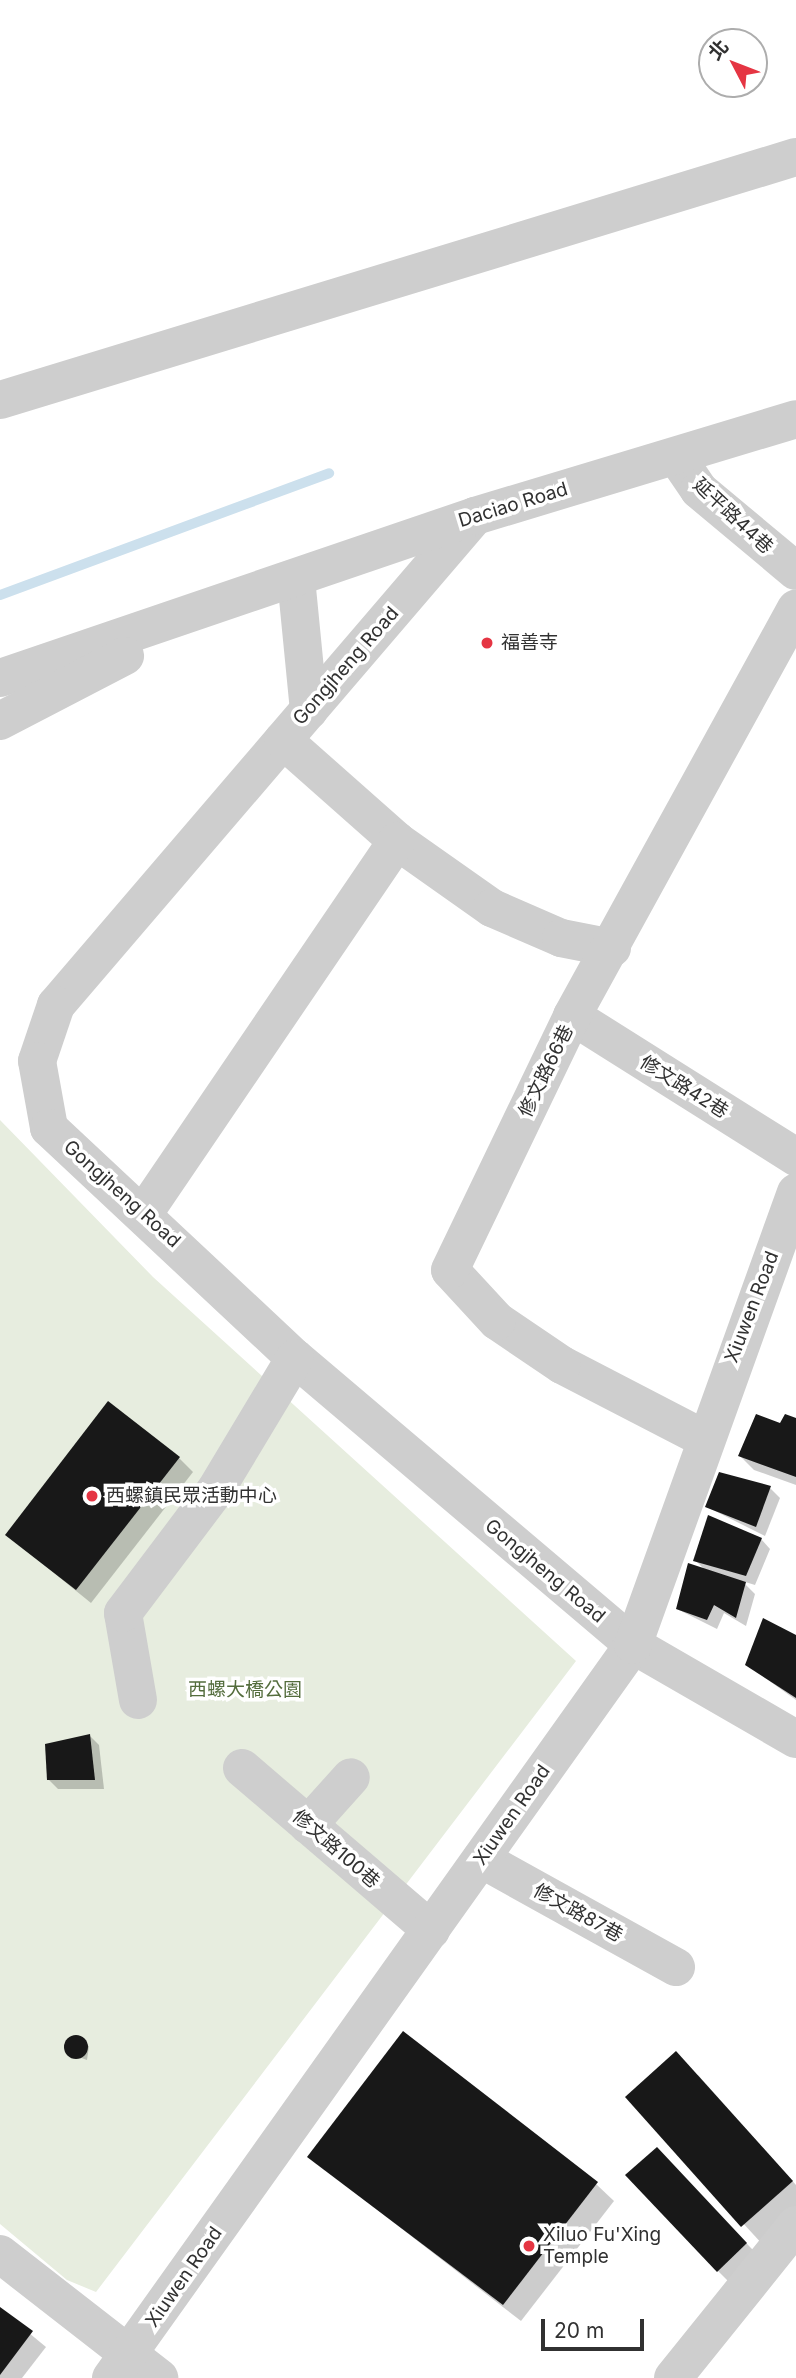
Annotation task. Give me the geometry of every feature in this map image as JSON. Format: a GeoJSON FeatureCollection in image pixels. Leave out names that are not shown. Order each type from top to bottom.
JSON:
{"type":"FeatureCollection","features":[{"type":"Feature","properties":{"kind":"street"},"geometry":{"type":"LineString","coordinates":[[0,400],[796,157]]}},
{"type":"Feature","properties":{"kind":"street","name":"Daciao Road"},"geometry":{"type":"LineString","coordinates":[[0,678],[475,516],[796,419]]}},
{"type":"Feature","properties":{"kind":"street","name":"延平路44巷"},"geometry":{"type":"LineString","coordinates":[[676,456],[699,489],[796,571]]}},
{"type":"Feature","properties":{"kind":"street","name":"Gongjheng Road"},"geometry":{"type":"LineString","coordinates":[[475,516],[56,1005],[37,1060],[49,1128],[144,1213],[295,1358],[633,1645],[796,1738]]}},
{"type":"Feature","properties":{"kind":"street"},"geometry":{"type":"LineString","coordinates":[[296,578],[309,710]]}},
{"type":"Feature","properties":{"kind":"street","name":"Daciao Road"},"geometry":{"type":"LineString","coordinates":[[0,721],[232,600]]}},
{"type":"Feature","properties":{"kind":"street","name":"修文路66巷"},"geometry":{"type":"LineString","coordinates":[[703,1438],[562,1366],[497,1321],[450,1270],[572,1016],[612,948],[796,608]]}},
{"type":"Feature","properties":{"kind":"street"},"geometry":{"type":"LineString","coordinates":[[283,740],[397,841],[492,908],[561,937],[612,948]]}},
{"type":"Feature","properties":{"kind":"street"},"geometry":{"type":"LineString","coordinates":[[144,1213],[397,841]]}},
{"type":"Feature","properties":{"kind":"street","name":"修文路42巷"},"geometry":{"type":"LineString","coordinates":[[572,1016],[796,1157]]}},
{"type":"Feature","properties":{"kind":"street","name":"Xiuwen Road"},"geometry":{"type":"LineString","coordinates":[[120,2367],[633,1645],[703,1438],[796,1192]]}},
{"type":"Feature","properties":{"kind":"street"},"geometry":{"type":"LineString","coordinates":[[138,1700],[124,1613],[215,1491],[295,1358]]}},
{"type":"Feature","properties":{"kind":"street","name":"修文路100巷"},"geometry":{"type":"LineString","coordinates":[[242,1768],[430,1930]]}},
{"type":"Feature","properties":{"kind":"street"},"geometry":{"type":"LineString","coordinates":[[308,1825],[351,1777]]}},
{"type":"Feature","properties":{"kind":"street","name":"修文路87巷"},"geometry":{"type":"LineString","coordinates":[[481,1859],[676,1967]]}},
{"type":"Feature","properties":{"kind":"street"},"geometry":{"type":"LineString","coordinates":[[679,2376],[796,2225]]}},
{"type":"Feature","properties":{"kind":"street"},"geometry":{"type":"LineString","coordinates":[[0,2254],[120,2367],[159,2378]]}},
{"type":"Feature","properties":{"kind":"green space","name":"西螺大橋公園"},"geometry":{"type":"Polygon","coordinates":[[[0,1120],[153,1277],[576,1661],[96,2292],[67,2280],[0,2224],[0,1120]]]}},
{"type":"Feature","properties":{"kind":"building","name":"西螺鎮民眾活動中心"},"geometry":{"type":"Polygon","coordinates":[[[108,1401],[180,1457],[76,1590],[5,1535],[108,1401]]]}},
{"type":"Feature","properties":{"kind":"building"},"geometry":{"type":"Polygon","coordinates":[[[756,1414],[780,1423],[785,1414],[796,1418],[796,1477],[738,1456],[756,1414]]]}},
{"type":"Feature","properties":{"kind":"building"},"geometry":{"type":"Polygon","coordinates":[[[719,1472],[771,1486],[756,1527],[705,1507],[719,1472]]]}},
{"type":"Feature","properties":{"kind":"building"},"geometry":{"type":"Polygon","coordinates":[[[708,1515],[762,1538],[746,1576],[693,1561],[708,1515]]]}},
{"type":"Feature","properties":{"kind":"building"},"geometry":{"type":"Polygon","coordinates":[[[688,1563],[746,1582],[736,1618],[714,1605],[707,1620],[676,1609],[688,1563]]]}},
{"type":"Feature","properties":{"kind":"building"},"geometry":{"type":"Polygon","coordinates":[[[763,1618],[796,1635],[796,1698],[745,1665],[763,1618]]]}},
{"type":"Feature","properties":{"kind":"building"},"geometry":{"type":"Polygon","coordinates":[[[90,1734],[95,1780],[47,1780],[45,1744],[90,1734]]]}},
{"type":"Feature","properties":{"kind":"building","name":"Xiluo Fu'Xing Temple"},"geometry":{"type":"Polygon","coordinates":[[[403,2031],[598,2182],[503,2305],[307,2157],[403,2031]]]}},
{"type":"Feature","properties":{"kind":"building"},"geometry":{"type":"Polygon","coordinates":[[[76,2035],[85,2038],[88,2047],[85,2056],[76,2059],[67,2056],[64,2047],[67,2038],[76,2035]]]}},
{"type":"Feature","properties":{"kind":"building"},"geometry":{"type":"Polygon","coordinates":[[[676,2051],[793,2181],[741,2227],[625,2097],[676,2051]]]}},
{"type":"Feature","properties":{"kind":"building"},"geometry":{"type":"Polygon","coordinates":[[[657,2147],[747,2243],[717,2272],[625,2175],[657,2147]]]}},
{"type":"Feature","properties":{"kind":"building"},"geometry":{"type":"Polygon","coordinates":[[[0,2307],[33,2331],[0,2375],[0,2307]]]}},
{"type":"Feature","properties":{"kind":"waterway"},"geometry":{"type":"LineString","coordinates":[[0,595],[329,473]]}},
{"type":"Feature","properties":{"kind":"place","name":"福善寺"},"geometry":{"type":"Point","coordinates":[487,643]}},
{"type":"Feature","properties":{"kind":"place","name":"西螺鎮民眾活動中心"},"geometry":{"type":"Point","coordinates":[92,1496]}},
{"type":"Feature","properties":{"kind":"place","name":"Xiluo Fu'Xing Temple"},"geometry":{"type":"Point","coordinates":[529,2246]}}]}
